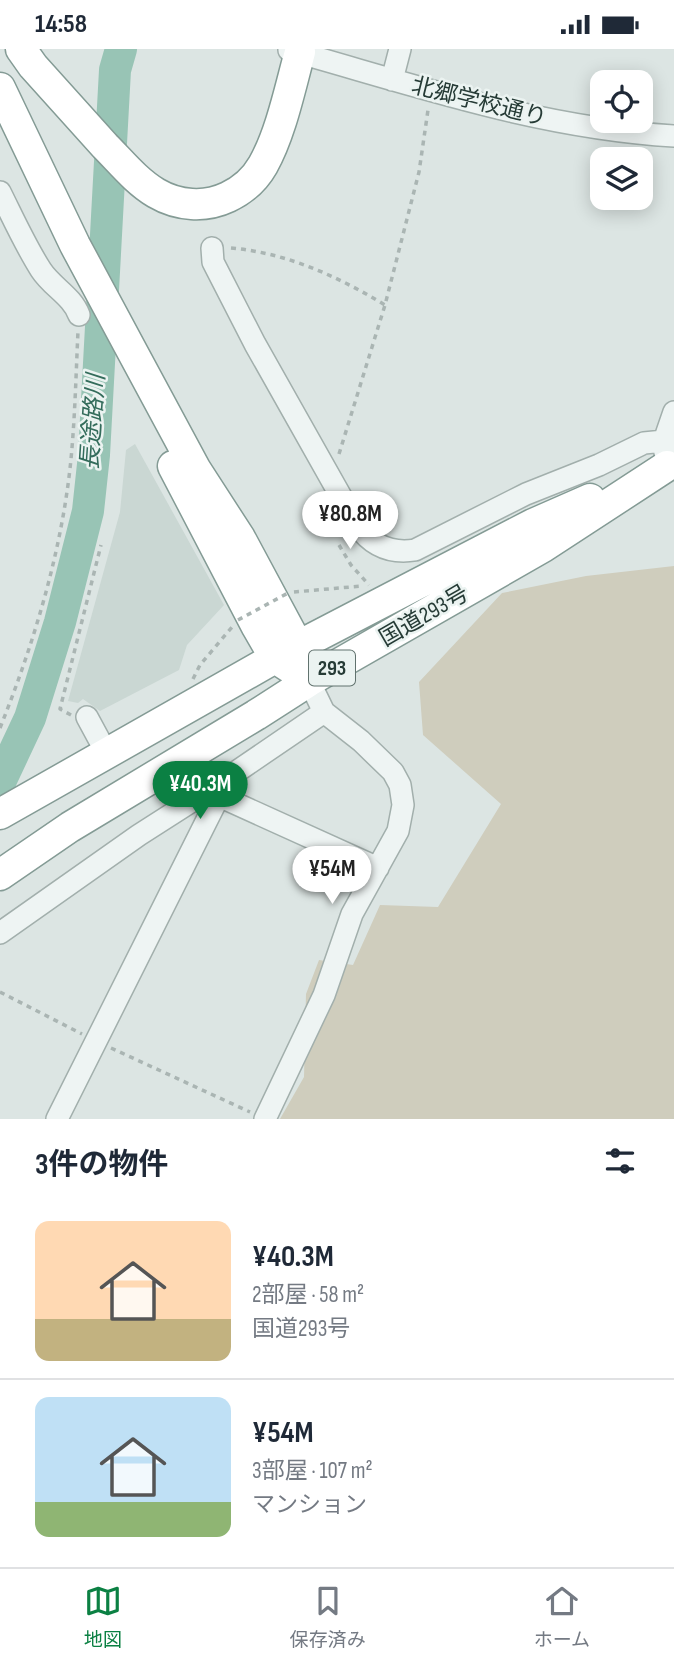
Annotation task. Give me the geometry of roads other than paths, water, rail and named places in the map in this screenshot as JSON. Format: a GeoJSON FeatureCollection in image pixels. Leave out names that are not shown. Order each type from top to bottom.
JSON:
{"type":"FeatureCollection","features":[{"type":"Feature","properties":{"kind":"highway"},"geometry":{"type":"LineString","coordinates":[[21,49],[33,66],[125,168],[157,193],[188,204],[203,205],[218,202],[242,189],[253,180],[263,165],[272,144],[293,51]]}},
{"type":"Feature","properties":{"kind":"highway"},"geometry":{"type":"LineString","coordinates":[[0,89],[71,252]]}},
{"type":"Feature","properties":{"kind":"highway"},"geometry":{"type":"LineString","coordinates":[[0,122],[287,652],[309,681]]}},
{"type":"Feature","properties":{"kind":"highway","name":"国道293号"},"geometry":{"type":"LineString","coordinates":[[8,809],[287,652],[668,456]]}},
{"type":"Feature","properties":{"kind":"highway","name":"国道293号"},"geometry":{"type":"LineString","coordinates":[[0,875],[70,827],[309,681],[543,547],[668,456]]}},
{"type":"Feature","properties":{"kind":"street"},"geometry":{"type":"LineString","coordinates":[[392,80],[400,49]]}},
{"type":"Feature","properties":{"kind":"street","name":"北郷学校通り"},"geometry":{"type":"LineString","coordinates":[[293,51],[548,121],[588,128],[674,136]]}},
{"type":"Feature","properties":{"kind":"street"},"geometry":{"type":"LineString","coordinates":[[0,192],[41,269],[50,282],[76,305],[79,315]]}},
{"type":"Feature","properties":{"kind":"street"},"geometry":{"type":"LineString","coordinates":[[212,247],[213,262],[220,278],[363,535],[380,547],[404,552],[428,544],[526,494],[599,465],[644,443],[668,456],[674,412]]}},
{"type":"Feature","properties":{"kind":"street"},"geometry":{"type":"LineString","coordinates":[[259,1116],[324,995],[352,914],[398,831],[403,805],[400,785],[393,772],[324,712],[309,681]]}},
{"type":"Feature","properties":{"kind":"street"},"geometry":{"type":"LineString","coordinates":[[0,933],[139,835],[216,792],[324,712]]}},
{"type":"Feature","properties":{"kind":"street"},"geometry":{"type":"LineString","coordinates":[[87,717],[107,754]]}},
{"type":"Feature","properties":{"kind":"street"},"geometry":{"type":"LineString","coordinates":[[216,792],[378,867]]}},
{"type":"Feature","properties":{"kind":"street"},"geometry":{"type":"LineString","coordinates":[[57,1119],[216,792]]}},
{"type":"Feature","properties":{"kind":"waterway","name":"長途路川"},"geometry":{"type":"LineString","coordinates":[[0,782],[30,718],[60,622],[88,511],[94,455],[115,70],[121,49]]}}]}
